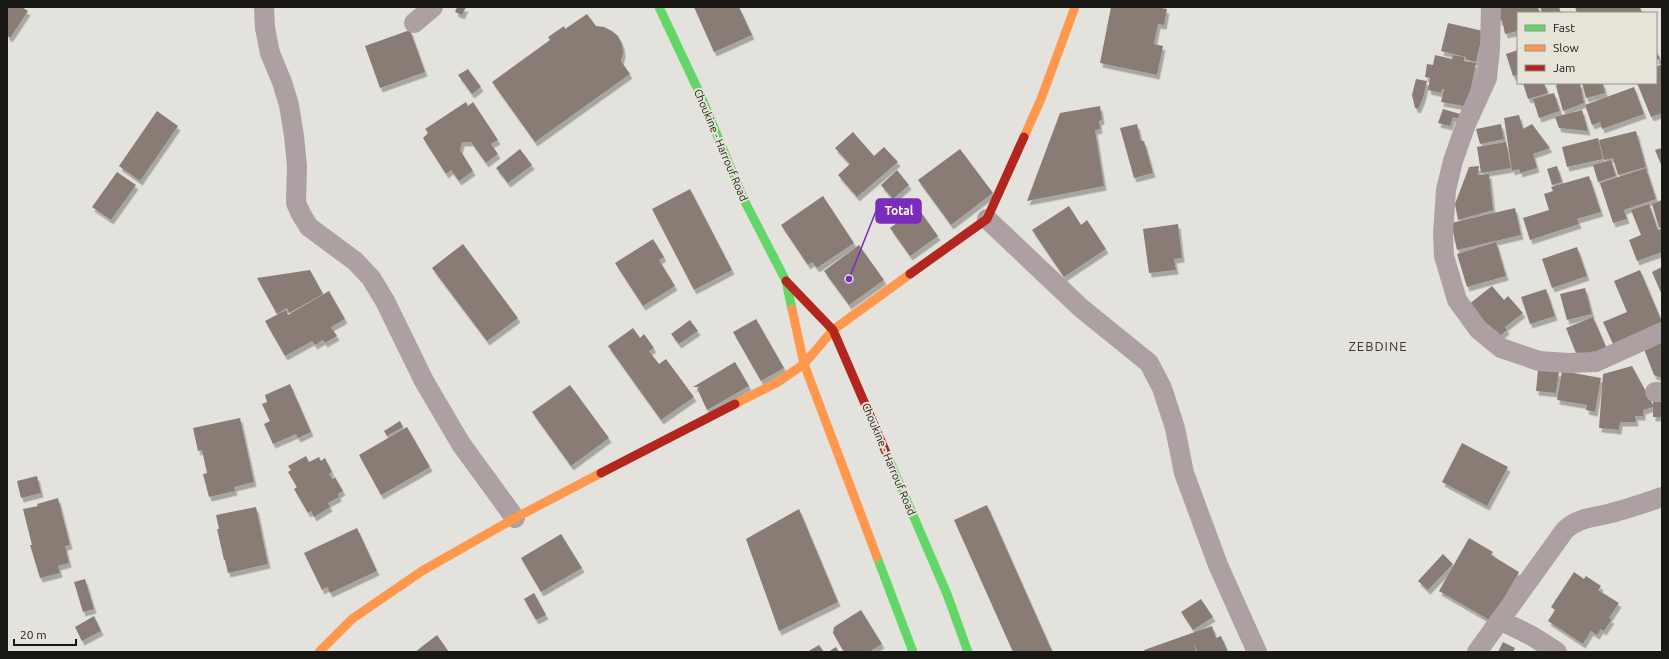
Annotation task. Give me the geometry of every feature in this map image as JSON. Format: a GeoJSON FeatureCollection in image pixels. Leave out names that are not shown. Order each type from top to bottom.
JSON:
{"type":"FeatureCollection","features":[{"type":"Feature","properties":{"kind":"main road","name":"Choukine - Harrouf Road"},"geometry":{"type":"LineString","coordinates":[[659,7],[700,94],[744,200],[786,281],[804,364],[913,652]]}},
{"type":"Feature","properties":{"kind":"main road"},"geometry":{"type":"LineString","coordinates":[[319,652],[343,628],[373,603],[422,571],[516,518],[778,382],[804,364],[834,330],[987,219],[1041,99],[1075,7]]}},
{"type":"Feature","properties":{"kind":"main road","name":"Choukine - Harrouf Road"},"geometry":{"type":"LineString","coordinates":[[786,281],[834,330],[947,594],[968,652]]}},
{"type":"Feature","properties":{"kind":"street"},"geometry":{"type":"LineString","coordinates":[[264,7],[265,28],[270,53],[282,82],[290,113],[294,136],[296,166],[296,203],[301,214],[309,227],[355,261],[371,278],[385,300],[424,381],[461,444],[516,518]]}},
{"type":"Feature","properties":{"kind":"street"},"geometry":{"type":"LineString","coordinates":[[414,23],[433,7]]}},
{"type":"Feature","properties":{"kind":"street"},"geometry":{"type":"LineString","coordinates":[[1492,7],[1487,78],[1466,124],[1453,162],[1446,190],[1443,234],[1444,256],[1457,300],[1478,330],[1501,348],[1539,361],[1568,363],[1596,362],[1662,332]]}},
{"type":"Feature","properties":{"kind":"street"},"geometry":{"type":"LineString","coordinates":[[987,219],[1082,308],[1149,363],[1162,388],[1175,428],[1184,473],[1218,565],[1257,652]]}},
{"type":"Feature","properties":{"kind":"street"},"geometry":{"type":"LineString","coordinates":[[1477,652],[1570,524],[1581,519],[1610,514],[1662,497]]}},
{"type":"Feature","properties":{"kind":"street"},"geometry":{"type":"LineString","coordinates":[[1500,620],[1532,636],[1557,652]]}},
{"type":"Feature","properties":{"kind":"building"},"geometry":{"type":"Polygon","coordinates":[[[7,7],[22,7],[28,11],[10,38],[7,35],[7,7]]]}},
{"type":"Feature","properties":{"kind":"building"},"geometry":{"type":"Polygon","coordinates":[[[457,7],[466,7],[462,15],[455,12],[457,7]]]}},
{"type":"Feature","properties":{"kind":"building"},"geometry":{"type":"Polygon","coordinates":[[[694,7],[739,7],[752,35],[714,52],[694,7]]]}},
{"type":"Feature","properties":{"kind":"building"},"geometry":{"type":"Polygon","coordinates":[[[1111,7],[1156,7],[1167,9],[1164,25],[1158,24],[1154,44],[1163,46],[1157,75],[1100,63],[1111,7]]]}},
{"type":"Feature","properties":{"kind":"building"},"geometry":{"type":"Polygon","coordinates":[[[1498,7],[1538,7],[1540,12],[1517,12],[1517,31],[1505,34],[1502,20],[1499,21],[1498,7]]]}},
{"type":"Feature","properties":{"kind":"building"},"geometry":{"type":"Polygon","coordinates":[[[1540,7],[1559,7],[1561,12],[1542,12],[1540,7]]]}},
{"type":"Feature","properties":{"kind":"building"},"geometry":{"type":"Polygon","coordinates":[[[1575,7],[1640,7],[1642,12],[1577,12],[1575,7]]]}},
{"type":"Feature","properties":{"kind":"building"},"geometry":{"type":"Polygon","coordinates":[[[587,14],[596,26],[604,27],[618,36],[622,44],[623,53],[621,61],[630,74],[535,142],[492,82],[550,40],[548,37],[564,26],[565,29],[587,14]]]}},
{"type":"Feature","properties":{"kind":"building"},"geometry":{"type":"Polygon","coordinates":[[[1448,23],[1483,31],[1476,62],[1465,59],[1466,57],[1441,51],[1448,23]]]}},
{"type":"Feature","properties":{"kind":"building"},"geometry":{"type":"Polygon","coordinates":[[[410,30],[425,72],[380,88],[365,46],[410,30]]]}},
{"type":"Feature","properties":{"kind":"building"},"geometry":{"type":"Polygon","coordinates":[[[1517,50],[1517,75],[1513,76],[1506,54],[1517,50]]]}},
{"type":"Feature","properties":{"kind":"building"},"geometry":{"type":"Polygon","coordinates":[[[1657,52],[1660,59],[1657,60],[1657,52]]]}},
{"type":"Feature","properties":{"kind":"building"},"geometry":{"type":"Polygon","coordinates":[[[1435,55],[1452,59],[1453,55],[1464,57],[1464,61],[1476,63],[1471,88],[1464,106],[1441,102],[1444,89],[1442,89],[1441,93],[1428,90],[1430,78],[1425,77],[1427,64],[1433,65],[1435,55]]]}},
{"type":"Feature","properties":{"kind":"building"},"geometry":{"type":"Polygon","coordinates":[[[1662,64],[1662,113],[1651,117],[1637,84],[1657,84],[1657,66],[1662,64]]]}},
{"type":"Feature","properties":{"kind":"building"},"geometry":{"type":"Polygon","coordinates":[[[468,69],[481,87],[472,94],[458,75],[468,69]]]}},
{"type":"Feature","properties":{"kind":"building"},"geometry":{"type":"Polygon","coordinates":[[[1416,79],[1427,81],[1423,98],[1418,109],[1415,108],[1412,95],[1416,79]]]}},
{"type":"Feature","properties":{"kind":"building"},"geometry":{"type":"Polygon","coordinates":[[[1523,84],[1544,84],[1548,93],[1528,99],[1523,84]]]}},
{"type":"Feature","properties":{"kind":"building"},"geometry":{"type":"Polygon","coordinates":[[[1557,84],[1580,84],[1584,103],[1563,111],[1556,86],[1557,84]]]}},
{"type":"Feature","properties":{"kind":"building"},"geometry":{"type":"Polygon","coordinates":[[[1582,84],[1603,84],[1605,93],[1586,98],[1582,84]]]}},
{"type":"Feature","properties":{"kind":"building"},"geometry":{"type":"Polygon","coordinates":[[[1634,87],[1644,114],[1602,129],[1600,122],[1592,125],[1585,105],[1634,87]]]}},
{"type":"Feature","properties":{"kind":"building"},"geometry":{"type":"Polygon","coordinates":[[[1554,93],[1560,111],[1539,118],[1533,99],[1554,93]]]}},
{"type":"Feature","properties":{"kind":"building"},"geometry":{"type":"Polygon","coordinates":[[[466,102],[468,106],[473,102],[498,140],[491,144],[498,154],[486,163],[471,142],[462,142],[460,150],[473,171],[459,181],[451,170],[446,174],[423,138],[428,133],[425,129],[466,102]]]}},
{"type":"Feature","properties":{"kind":"building"},"geometry":{"type":"Polygon","coordinates":[[[1100,106],[1102,120],[1099,121],[1100,129],[1095,130],[1104,186],[1027,201],[1060,113],[1100,106]]]}},
{"type":"Feature","properties":{"kind":"building"},"geometry":{"type":"Polygon","coordinates":[[[1443,109],[1460,114],[1458,119],[1453,117],[1450,126],[1438,123],[1443,109]]]}},
{"type":"Feature","properties":{"kind":"building"},"geometry":{"type":"Polygon","coordinates":[[[1582,110],[1588,131],[1559,128],[1555,117],[1582,110]]]}},
{"type":"Feature","properties":{"kind":"building"},"geometry":{"type":"Polygon","coordinates":[[[157,111],[178,126],[140,181],[119,166],[157,111]]]}},
{"type":"Feature","properties":{"kind":"building"},"geometry":{"type":"Polygon","coordinates":[[[1519,115],[1523,129],[1532,124],[1550,148],[1533,154],[1537,168],[1520,173],[1519,169],[1512,171],[1504,118],[1519,115]]]}},
{"type":"Feature","properties":{"kind":"building"},"geometry":{"type":"Polygon","coordinates":[[[1137,124],[1141,141],[1144,141],[1153,173],[1134,178],[1120,128],[1137,124]]]}},
{"type":"Feature","properties":{"kind":"building"},"geometry":{"type":"Polygon","coordinates":[[[1501,124],[1504,139],[1480,144],[1476,129],[1501,124]]]}},
{"type":"Feature","properties":{"kind":"building"},"geometry":{"type":"Polygon","coordinates":[[[1636,131],[1646,167],[1618,175],[1613,158],[1604,160],[1599,140],[1636,131]]]}},
{"type":"Feature","properties":{"kind":"building"},"geometry":{"type":"Polygon","coordinates":[[[853,132],[874,156],[884,147],[898,162],[857,197],[838,175],[850,164],[835,148],[853,132]]]}},
{"type":"Feature","properties":{"kind":"building"},"geometry":{"type":"Polygon","coordinates":[[[1598,138],[1603,159],[1567,167],[1562,147],[1598,138]]]}},
{"type":"Feature","properties":{"kind":"building"},"geometry":{"type":"Polygon","coordinates":[[[1506,142],[1511,168],[1481,173],[1477,147],[1506,142]]]}},
{"type":"Feature","properties":{"kind":"building"},"geometry":{"type":"Polygon","coordinates":[[[1662,148],[1662,167],[1655,150],[1662,148]]]}},
{"type":"Feature","properties":{"kind":"building"},"geometry":{"type":"Polygon","coordinates":[[[520,149],[532,165],[508,183],[496,168],[520,149]]]}},
{"type":"Feature","properties":{"kind":"building"},"geometry":{"type":"Polygon","coordinates":[[[960,149],[993,193],[951,225],[918,180],[960,149]]]}},
{"type":"Feature","properties":{"kind":"building"},"geometry":{"type":"Polygon","coordinates":[[[1611,160],[1616,176],[1598,182],[1593,165],[1611,160]]]}},
{"type":"Feature","properties":{"kind":"building"},"geometry":{"type":"Polygon","coordinates":[[[1479,166],[1478,175],[1489,174],[1493,210],[1458,220],[1455,204],[1469,167],[1479,166]]]}},
{"type":"Feature","properties":{"kind":"building"},"geometry":{"type":"Polygon","coordinates":[[[1557,166],[1562,182],[1552,185],[1547,169],[1557,166]]]}},
{"type":"Feature","properties":{"kind":"building"},"geometry":{"type":"Polygon","coordinates":[[[1646,168],[1656,199],[1624,210],[1627,219],[1613,223],[1600,183],[1646,168]]]}},
{"type":"Feature","properties":{"kind":"building"},"geometry":{"type":"Polygon","coordinates":[[[897,170],[909,185],[893,199],[881,185],[897,170]]]}},
{"type":"Feature","properties":{"kind":"building"},"geometry":{"type":"Polygon","coordinates":[[[117,172],[136,185],[111,220],[92,207],[117,172]]]}},
{"type":"Feature","properties":{"kind":"building"},"geometry":{"type":"Polygon","coordinates":[[[1589,176],[1601,212],[1577,219],[1579,224],[1530,240],[1523,218],[1549,210],[1544,194],[1553,191],[1551,187],[1589,176]]]}},
{"type":"Feature","properties":{"kind":"building"},"geometry":{"type":"Polygon","coordinates":[[[690,189],[732,270],[694,290],[652,209],[690,189]]]}},
{"type":"Feature","properties":{"kind":"building"},"geometry":{"type":"Polygon","coordinates":[[[823,196],[854,243],[817,268],[812,262],[808,265],[781,225],[823,196]]]}},
{"type":"Feature","properties":{"kind":"building"},"geometry":{"type":"Polygon","coordinates":[[[1662,200],[1662,227],[1659,228],[1652,204],[1662,200]]]}},
{"type":"Feature","properties":{"kind":"building"},"geometry":{"type":"Polygon","coordinates":[[[1649,204],[1658,230],[1662,228],[1662,252],[1637,261],[1629,240],[1641,235],[1631,210],[1649,204]]]}},
{"type":"Feature","properties":{"kind":"building"},"geometry":{"type":"Polygon","coordinates":[[[1069,206],[1081,225],[1087,220],[1106,249],[1064,277],[1032,230],[1069,206]]]}},
{"type":"Feature","properties":{"kind":"building"},"geometry":{"type":"Polygon","coordinates":[[[918,208],[938,236],[910,256],[890,228],[918,208]]]}},
{"type":"Feature","properties":{"kind":"building"},"geometry":{"type":"Polygon","coordinates":[[[1515,208],[1521,235],[1457,250],[1451,223],[1515,208]]]}},
{"type":"Feature","properties":{"kind":"building"},"geometry":{"type":"Polygon","coordinates":[[[1178,224],[1182,258],[1174,259],[1176,270],[1149,273],[1143,229],[1178,224]]]}},
{"type":"Feature","properties":{"kind":"building"},"geometry":{"type":"Polygon","coordinates":[[[653,239],[664,257],[659,260],[675,286],[643,306],[615,263],[653,239]]]}},
{"type":"Feature","properties":{"kind":"building"},"geometry":{"type":"Polygon","coordinates":[[[1496,242],[1506,276],[1467,287],[1457,254],[1496,242]]]}},
{"type":"Feature","properties":{"kind":"building"},"geometry":{"type":"Polygon","coordinates":[[[463,244],[518,318],[487,341],[432,268],[463,244]]]}},
{"type":"Feature","properties":{"kind":"building"},"geometry":{"type":"Polygon","coordinates":[[[859,245],[884,280],[849,305],[824,271],[859,245]]]}},
{"type":"Feature","properties":{"kind":"building"},"geometry":{"type":"Polygon","coordinates":[[[1577,247],[1587,276],[1552,288],[1542,259],[1577,247]]]}},
{"type":"Feature","properties":{"kind":"building"},"geometry":{"type":"Polygon","coordinates":[[[1662,267],[1662,295],[1652,272],[1662,267]]]}},
{"type":"Feature","properties":{"kind":"building"},"geometry":{"type":"Polygon","coordinates":[[[310,270],[323,294],[289,313],[287,308],[277,314],[257,278],[310,270]]]}},
{"type":"Feature","properties":{"kind":"building"},"geometry":{"type":"Polygon","coordinates":[[[1640,270],[1662,322],[1662,326],[1614,346],[1603,322],[1627,312],[1614,281],[1640,270]]]}},
{"type":"Feature","properties":{"kind":"building"},"geometry":{"type":"Polygon","coordinates":[[[1492,286],[1504,300],[1508,296],[1523,313],[1505,327],[1507,330],[1496,339],[1468,305],[1492,286]]]}},
{"type":"Feature","properties":{"kind":"building"},"geometry":{"type":"Polygon","coordinates":[[[1585,288],[1592,314],[1567,320],[1560,294],[1585,288]]]}},
{"type":"Feature","properties":{"kind":"building"},"geometry":{"type":"Polygon","coordinates":[[[1546,289],[1555,316],[1530,324],[1521,297],[1546,289]]]}},
{"type":"Feature","properties":{"kind":"building"},"geometry":{"type":"Polygon","coordinates":[[[329,291],[345,319],[331,327],[337,336],[325,343],[323,340],[315,345],[312,341],[285,356],[265,321],[286,310],[288,315],[329,291]]]}},
{"type":"Feature","properties":{"kind":"building"},"geometry":{"type":"Polygon","coordinates":[[[1593,317],[1609,354],[1597,359],[1594,351],[1578,358],[1566,328],[1593,317]]]}},
{"type":"Feature","properties":{"kind":"building"},"geometry":{"type":"Polygon","coordinates":[[[756,319],[784,368],[761,381],[733,332],[756,319]]]}},
{"type":"Feature","properties":{"kind":"building"},"geometry":{"type":"Polygon","coordinates":[[[690,320],[698,331],[679,344],[671,334],[690,320]]]}},
{"type":"Feature","properties":{"kind":"building"},"geometry":{"type":"Polygon","coordinates":[[[633,328],[640,338],[644,334],[654,348],[649,351],[659,364],[666,359],[694,397],[661,420],[608,346],[633,328]]]}},
{"type":"Feature","properties":{"kind":"building"},"geometry":{"type":"Polygon","coordinates":[[[1662,336],[1662,378],[1654,375],[1642,344],[1662,336]]]}},
{"type":"Feature","properties":{"kind":"building"},"geometry":{"type":"Polygon","coordinates":[[[735,362],[749,386],[707,410],[697,388],[700,387],[693,387],[735,362]]]}},
{"type":"Feature","properties":{"kind":"building"},"geometry":{"type":"Polygon","coordinates":[[[1632,366],[1653,405],[1653,399],[1662,399],[1662,417],[1653,417],[1653,407],[1643,410],[1643,416],[1635,416],[1636,422],[1620,422],[1619,430],[1599,428],[1603,374],[1632,366]]]}},
{"type":"Feature","properties":{"kind":"building"},"geometry":{"type":"Polygon","coordinates":[[[1538,370],[1559,372],[1556,393],[1536,391],[1538,370]]]}},
{"type":"Feature","properties":{"kind":"building"},"geometry":{"type":"Polygon","coordinates":[[[1562,371],[1601,378],[1595,412],[1586,410],[1587,405],[1557,400],[1562,371]]]}},
{"type":"Feature","properties":{"kind":"building"},"geometry":{"type":"Polygon","coordinates":[[[290,384],[311,432],[298,438],[296,434],[273,444],[264,424],[270,421],[262,404],[267,402],[265,395],[290,384]]]}},
{"type":"Feature","properties":{"kind":"building"},"geometry":{"type":"Polygon","coordinates":[[[570,385],[609,438],[571,466],[532,412],[570,385]]]}},
{"type":"Feature","properties":{"kind":"building"},"geometry":{"type":"Polygon","coordinates":[[[240,418],[254,482],[234,487],[235,491],[209,497],[203,474],[207,473],[202,450],[198,451],[193,428],[240,418]]]}},
{"type":"Feature","properties":{"kind":"building"},"geometry":{"type":"Polygon","coordinates":[[[400,421],[403,427],[387,436],[384,431],[400,421]]]}},
{"type":"Feature","properties":{"kind":"building"},"geometry":{"type":"Polygon","coordinates":[[[407,427],[430,467],[381,495],[359,455],[407,427]]]}},
{"type":"Feature","properties":{"kind":"building"},"geometry":{"type":"Polygon","coordinates":[[[1462,443],[1508,467],[1487,506],[1442,482],[1462,443]]]}},
{"type":"Feature","properties":{"kind":"building"},"geometry":{"type":"Polygon","coordinates":[[[306,456],[309,462],[319,457],[321,461],[325,458],[332,472],[329,474],[333,479],[335,477],[343,491],[338,494],[339,497],[328,503],[330,507],[314,517],[311,511],[308,513],[294,489],[297,487],[288,472],[291,470],[288,466],[306,456]]]}},
{"type":"Feature","properties":{"kind":"building"},"geometry":{"type":"Polygon","coordinates":[[[37,476],[41,493],[21,498],[17,481],[37,476]]]}},
{"type":"Feature","properties":{"kind":"building"},"geometry":{"type":"Polygon","coordinates":[[[58,498],[70,545],[65,546],[69,563],[58,566],[60,573],[40,578],[30,545],[32,545],[23,509],[38,506],[37,504],[58,498]]]}},
{"type":"Feature","properties":{"kind":"building"},"geometry":{"type":"Polygon","coordinates":[[[987,505],[1052,651],[1013,652],[954,520],[987,505]]]}},
{"type":"Feature","properties":{"kind":"building"},"geometry":{"type":"Polygon","coordinates":[[[256,507],[268,564],[228,573],[217,529],[219,529],[216,515],[256,507]]]}},
{"type":"Feature","properties":{"kind":"building"},"geometry":{"type":"Polygon","coordinates":[[[799,509],[838,602],[779,631],[746,539],[799,509]]]}},
{"type":"Feature","properties":{"kind":"building"},"geometry":{"type":"Polygon","coordinates":[[[357,528],[377,571],[330,593],[327,587],[322,590],[304,553],[357,528]]]}},
{"type":"Feature","properties":{"kind":"building"},"geometry":{"type":"Polygon","coordinates":[[[561,534],[582,568],[541,592],[521,558],[561,534]]]}},
{"type":"Feature","properties":{"kind":"building"},"geometry":{"type":"Polygon","coordinates":[[[1469,538],[1493,552],[1491,555],[1519,572],[1491,621],[1439,591],[1469,538]]]}},
{"type":"Feature","properties":{"kind":"building"},"geometry":{"type":"Polygon","coordinates":[[[1443,554],[1453,564],[1428,590],[1418,581],[1443,554]]]}},
{"type":"Feature","properties":{"kind":"building"},"geometry":{"type":"Polygon","coordinates":[[[1574,572],[1584,579],[1586,576],[1601,586],[1598,590],[1619,603],[1609,618],[1612,619],[1604,631],[1601,629],[1597,635],[1591,631],[1583,644],[1548,621],[1555,610],[1551,607],[1574,572]]]}},
{"type":"Feature","properties":{"kind":"building"},"geometry":{"type":"Polygon","coordinates":[[[85,579],[94,609],[83,612],[74,582],[85,579]]]}},
{"type":"Feature","properties":{"kind":"building"},"geometry":{"type":"Polygon","coordinates":[[[534,593],[546,615],[536,620],[524,599],[534,593]]]}},
{"type":"Feature","properties":{"kind":"building"},"geometry":{"type":"Polygon","coordinates":[[[1201,599],[1213,617],[1193,630],[1181,612],[1201,599]]]}},
{"type":"Feature","properties":{"kind":"building"},"geometry":{"type":"Polygon","coordinates":[[[861,610],[882,644],[869,652],[844,652],[833,633],[834,627],[861,610]]]}},
{"type":"Feature","properties":{"kind":"building"},"geometry":{"type":"Polygon","coordinates":[[[94,616],[101,631],[82,641],[75,627],[94,616]]]}},
{"type":"Feature","properties":{"kind":"building"},"geometry":{"type":"Polygon","coordinates":[[[1212,626],[1216,638],[1221,636],[1228,652],[1197,652],[1193,641],[1196,652],[1145,652],[1144,650],[1212,626]]]}},
{"type":"Feature","properties":{"kind":"building"},"geometry":{"type":"Polygon","coordinates":[[[437,635],[449,652],[415,652],[437,635]]]}},
{"type":"Feature","properties":{"kind":"building"},"geometry":{"type":"Polygon","coordinates":[[[1503,642],[1515,648],[1513,652],[1498,652],[1503,642]]]}},
{"type":"Feature","properties":{"kind":"building"},"geometry":{"type":"Polygon","coordinates":[[[819,645],[824,652],[807,652],[819,645]]]}},
{"type":"Feature","properties":{"kind":"building"},"geometry":{"type":"Polygon","coordinates":[[[836,647],[839,652],[828,652],[836,647]]]}},
{"type":"Feature","properties":{"kind":"traffic: fast"},"geometry":{"type":"LineString","coordinates":[[659,7],[700,94],[744,200],[786,281],[792,309]]}},
{"type":"Feature","properties":{"kind":"traffic: fast"},"geometry":{"type":"LineString","coordinates":[[888,457],[947,594],[968,652]]}},
{"type":"Feature","properties":{"kind":"traffic: fast"},"geometry":{"type":"LineString","coordinates":[[877,557],[913,652]]}},
{"type":"Feature","properties":{"kind":"traffic: slow"},"geometry":{"type":"LineString","coordinates":[[1024,137],[1041,99],[1075,7]]}},
{"type":"Feature","properties":{"kind":"traffic: slow"},"geometry":{"type":"LineString","coordinates":[[735,404],[778,382],[804,364],[833,330],[910,274]]}},
{"type":"Feature","properties":{"kind":"traffic: slow"},"geometry":{"type":"LineString","coordinates":[[792,309],[804,364],[877,557]]}},
{"type":"Feature","properties":{"kind":"traffic: slow"},"geometry":{"type":"LineString","coordinates":[[319,652],[352,619],[422,571],[515,518],[601,473]]}},
{"type":"Feature","properties":{"kind":"traffic: jam"},"geometry":{"type":"LineString","coordinates":[[910,274],[987,219],[1024,137]]}},
{"type":"Feature","properties":{"kind":"traffic: jam"},"geometry":{"type":"LineString","coordinates":[[786,281],[833,330],[888,457]]}},
{"type":"Feature","properties":{"kind":"traffic: jam"},"geometry":{"type":"LineString","coordinates":[[601,473],[735,404]]}},
{"type":"Feature","properties":{"kind":"place","name":"Total"},"geometry":{"type":"Point","coordinates":[849,279]}},
{"type":"Feature","properties":{"kind":"district","name":"ZEBDINE"},"geometry":{"type":"Point","coordinates":[1378,346]}}]}
